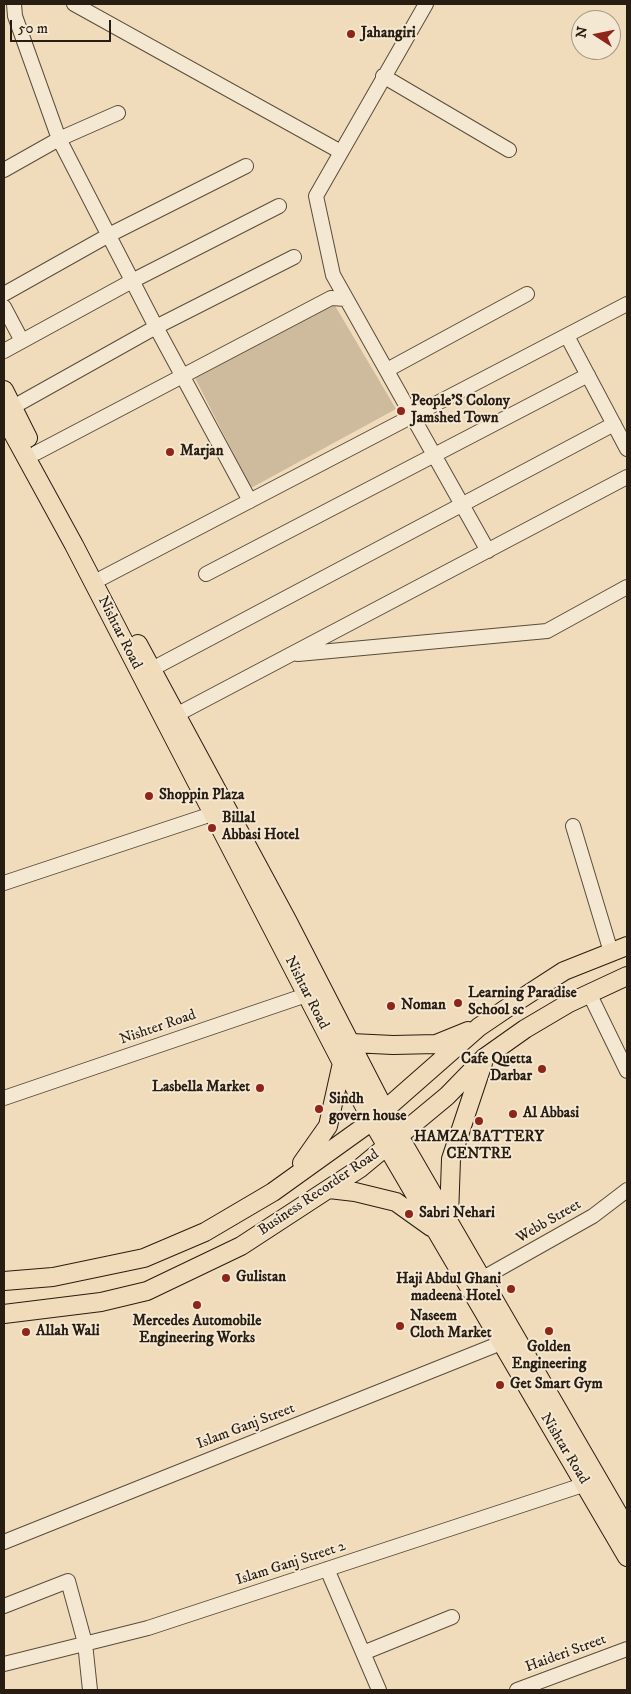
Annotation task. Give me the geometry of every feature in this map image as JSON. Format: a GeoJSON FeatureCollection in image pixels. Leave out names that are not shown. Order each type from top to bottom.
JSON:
{"type":"FeatureCollection","features":[{"type":"Feature","properties":{"kind":"main road","name":"Nishtar Road"},"geometry":{"type":"LineString","coordinates":[[4,390],[8,412],[74,544],[220,812],[315,992],[342,1063],[378,1116],[442,1225],[500,1343],[586,1484],[627,1557]]}},
{"type":"Feature","properties":{"kind":"main road","name":"Nishtar Road"},"geometry":{"type":"LineString","coordinates":[[8,412],[36,453],[152,669],[176,715],[220,812]]}},
{"type":"Feature","properties":{"kind":"main road","name":"Business Recorder Road"},"geometry":{"type":"LineString","coordinates":[[4,1281],[53,1277],[144,1258],[205,1232],[274,1192],[378,1116],[479,1027],[564,971],[619,949]]}},
{"type":"Feature","properties":{"kind":"main road","name":"Business Recorder Road"},"geometry":{"type":"LineString","coordinates":[[4,1314],[102,1302],[147,1291],[240,1246],[359,1169],[447,1096],[484,1058],[524,1029],[589,993],[627,976]]}},
{"type":"Feature","properties":{"kind":"main road","name":"Nishtar Road"},"geometry":{"type":"LineString","coordinates":[[315,992],[351,1043],[378,1116]]}},
{"type":"Feature","properties":{"kind":"main road"},"geometry":{"type":"LineString","coordinates":[[351,1043],[393,1045],[436,1044],[479,1027]]}},
{"type":"Feature","properties":{"kind":"main road"},"geometry":{"type":"LineString","coordinates":[[329,1189],[355,1192],[396,1202],[442,1225],[451,1159],[484,1058]]}},
{"type":"Feature","properties":{"kind":"main road"},"geometry":{"type":"LineString","coordinates":[[274,1192],[309,1156],[328,1126],[342,1063]]}},
{"type":"Feature","properties":{"kind":"main road","name":"Nishtar Road"},"geometry":{"type":"LineString","coordinates":[[442,1225],[484,1278],[627,1529]]}},
{"type":"Feature","properties":{"kind":"street"},"geometry":{"type":"LineString","coordinates":[[14,4],[15,16],[59,139],[156,327],[250,501]]}},
{"type":"Feature","properties":{"kind":"street"},"geometry":{"type":"LineString","coordinates":[[74,4],[341,152]]}},
{"type":"Feature","properties":{"kind":"street"},"geometry":{"type":"LineString","coordinates":[[426,4],[383,76],[316,196],[333,275],[488,551]]}},
{"type":"Feature","properties":{"kind":"street"},"geometry":{"type":"LineString","coordinates":[[383,76],[509,150]]}},
{"type":"Feature","properties":{"kind":"street"},"geometry":{"type":"LineString","coordinates":[[4,170],[59,139],[118,113]]}},
{"type":"Feature","properties":{"kind":"street"},"geometry":{"type":"LineString","coordinates":[[4,294],[109,235],[246,166]]}},
{"type":"Feature","properties":{"kind":"street"},"geometry":{"type":"LineString","coordinates":[[4,351],[132,281],[279,206]]}},
{"type":"Feature","properties":{"kind":"street"},"geometry":{"type":"LineString","coordinates":[[8,412],[156,327],[294,257]]}},
{"type":"Feature","properties":{"kind":"street"},"geometry":{"type":"LineString","coordinates":[[387,370],[527,294]]}},
{"type":"Feature","properties":{"kind":"street"},"geometry":{"type":"LineString","coordinates":[[36,453],[331,298],[346,299]]}},
{"type":"Feature","properties":{"kind":"street"},"geometry":{"type":"LineString","coordinates":[[102,578],[627,304]]}},
{"type":"Feature","properties":{"kind":"street"},"geometry":{"type":"LineString","coordinates":[[4,307],[22,340]]}},
{"type":"Feature","properties":{"kind":"street"},"geometry":{"type":"LineString","coordinates":[[567,336],[627,449]]}},
{"type":"Feature","properties":{"kind":"street"},"geometry":{"type":"LineString","coordinates":[[206,574],[588,375]]}},
{"type":"Feature","properties":{"kind":"street"},"geometry":{"type":"LineString","coordinates":[[152,669],[614,424]]}},
{"type":"Feature","properties":{"kind":"street"},"geometry":{"type":"LineString","coordinates":[[176,715],[627,477]]}},
{"type":"Feature","properties":{"kind":"street"},"geometry":{"type":"LineString","coordinates":[[292,654],[547,630],[627,587]]}},
{"type":"Feature","properties":{"kind":"street"},"geometry":{"type":"LineString","coordinates":[[4,883],[220,812]]}},
{"type":"Feature","properties":{"kind":"street"},"geometry":{"type":"LineString","coordinates":[[573,826],[619,949]]}},
{"type":"Feature","properties":{"kind":"street","name":"Nishter Road"},"geometry":{"type":"LineString","coordinates":[[4,1098],[315,992]]}},
{"type":"Feature","properties":{"kind":"street"},"geometry":{"type":"LineString","coordinates":[[589,993],[627,1071]]}},
{"type":"Feature","properties":{"kind":"street","name":"Webb Street"},"geometry":{"type":"LineString","coordinates":[[484,1278],[593,1216],[627,1190]]}},
{"type":"Feature","properties":{"kind":"street","name":"Islam Ganj Street"},"geometry":{"type":"LineString","coordinates":[[4,1542],[500,1343]]}},
{"type":"Feature","properties":{"kind":"street","name":"Islam Ganj Street 2"},"geometry":{"type":"LineString","coordinates":[[4,1664],[148,1628],[586,1484]]}},
{"type":"Feature","properties":{"kind":"street"},"geometry":{"type":"LineString","coordinates":[[328,1569],[379,1690]]}},
{"type":"Feature","properties":{"kind":"street"},"geometry":{"type":"LineString","coordinates":[[4,1606],[68,1581],[85,1643],[90,1690]]}},
{"type":"Feature","properties":{"kind":"street"},"geometry":{"type":"LineString","coordinates":[[363,1652],[452,1617]]}},
{"type":"Feature","properties":{"kind":"street","name":"Haideri Street"},"geometry":{"type":"LineString","coordinates":[[517,1690],[627,1649]]}},
{"type":"Feature","properties":{"kind":"shaded area"},"geometry":{"type":"Polygon","coordinates":[[[334,304],[396,409],[251,488],[195,378],[334,304]]]}},
{"type":"Feature","properties":{"kind":"place","name":"Jahangiri"},"geometry":{"type":"Point","coordinates":[351,34]}},
{"type":"Feature","properties":{"kind":"place","name":"People'S Colony Jamshed Town"},"geometry":{"type":"Point","coordinates":[401,411]}},
{"type":"Feature","properties":{"kind":"place","name":"Marjan"},"geometry":{"type":"Point","coordinates":[170,452]}},
{"type":"Feature","properties":{"kind":"place","name":"Shoppin Plaza"},"geometry":{"type":"Point","coordinates":[149,796]}},
{"type":"Feature","properties":{"kind":"place","name":"Billal Abbasi Hotel"},"geometry":{"type":"Point","coordinates":[212,828]}},
{"type":"Feature","properties":{"kind":"place","name":"Learning Paradise School sc"},"geometry":{"type":"Point","coordinates":[458,1003]}},
{"type":"Feature","properties":{"kind":"place","name":"Noman"},"geometry":{"type":"Point","coordinates":[391,1006]}},
{"type":"Feature","properties":{"kind":"place","name":"Cafe Quetta Darbar"},"geometry":{"type":"Point","coordinates":[542,1069]}},
{"type":"Feature","properties":{"kind":"place","name":"Lasbella Market"},"geometry":{"type":"Point","coordinates":[260,1088]}},
{"type":"Feature","properties":{"kind":"place","name":"Sindh govern house"},"geometry":{"type":"Point","coordinates":[319,1109]}},
{"type":"Feature","properties":{"kind":"place","name":"Al Abbasi"},"geometry":{"type":"Point","coordinates":[513,1114]}},
{"type":"Feature","properties":{"kind":"place","name":"HAMZA BATTERY CENTRE"},"geometry":{"type":"Point","coordinates":[479,1121]}},
{"type":"Feature","properties":{"kind":"place","name":"Sabri Nehari"},"geometry":{"type":"Point","coordinates":[409,1214]}},
{"type":"Feature","properties":{"kind":"place","name":"Gulistan"},"geometry":{"type":"Point","coordinates":[226,1278]}},
{"type":"Feature","properties":{"kind":"place","name":"Haji Abdul Ghani madeena Hotel"},"geometry":{"type":"Point","coordinates":[511,1289]}},
{"type":"Feature","properties":{"kind":"place","name":"Mercedes Automobile Engineering Works"},"geometry":{"type":"Point","coordinates":[197,1305]}},
{"type":"Feature","properties":{"kind":"place","name":"Naseem Cloth Market"},"geometry":{"type":"Point","coordinates":[400,1326]}},
{"type":"Feature","properties":{"kind":"place","name":"Golden Engineering"},"geometry":{"type":"Point","coordinates":[549,1331]}},
{"type":"Feature","properties":{"kind":"place","name":"Allah Wali"},"geometry":{"type":"Point","coordinates":[26,1332]}},
{"type":"Feature","properties":{"kind":"place","name":"Get Smart Gym"},"geometry":{"type":"Point","coordinates":[500,1385]}}]}
